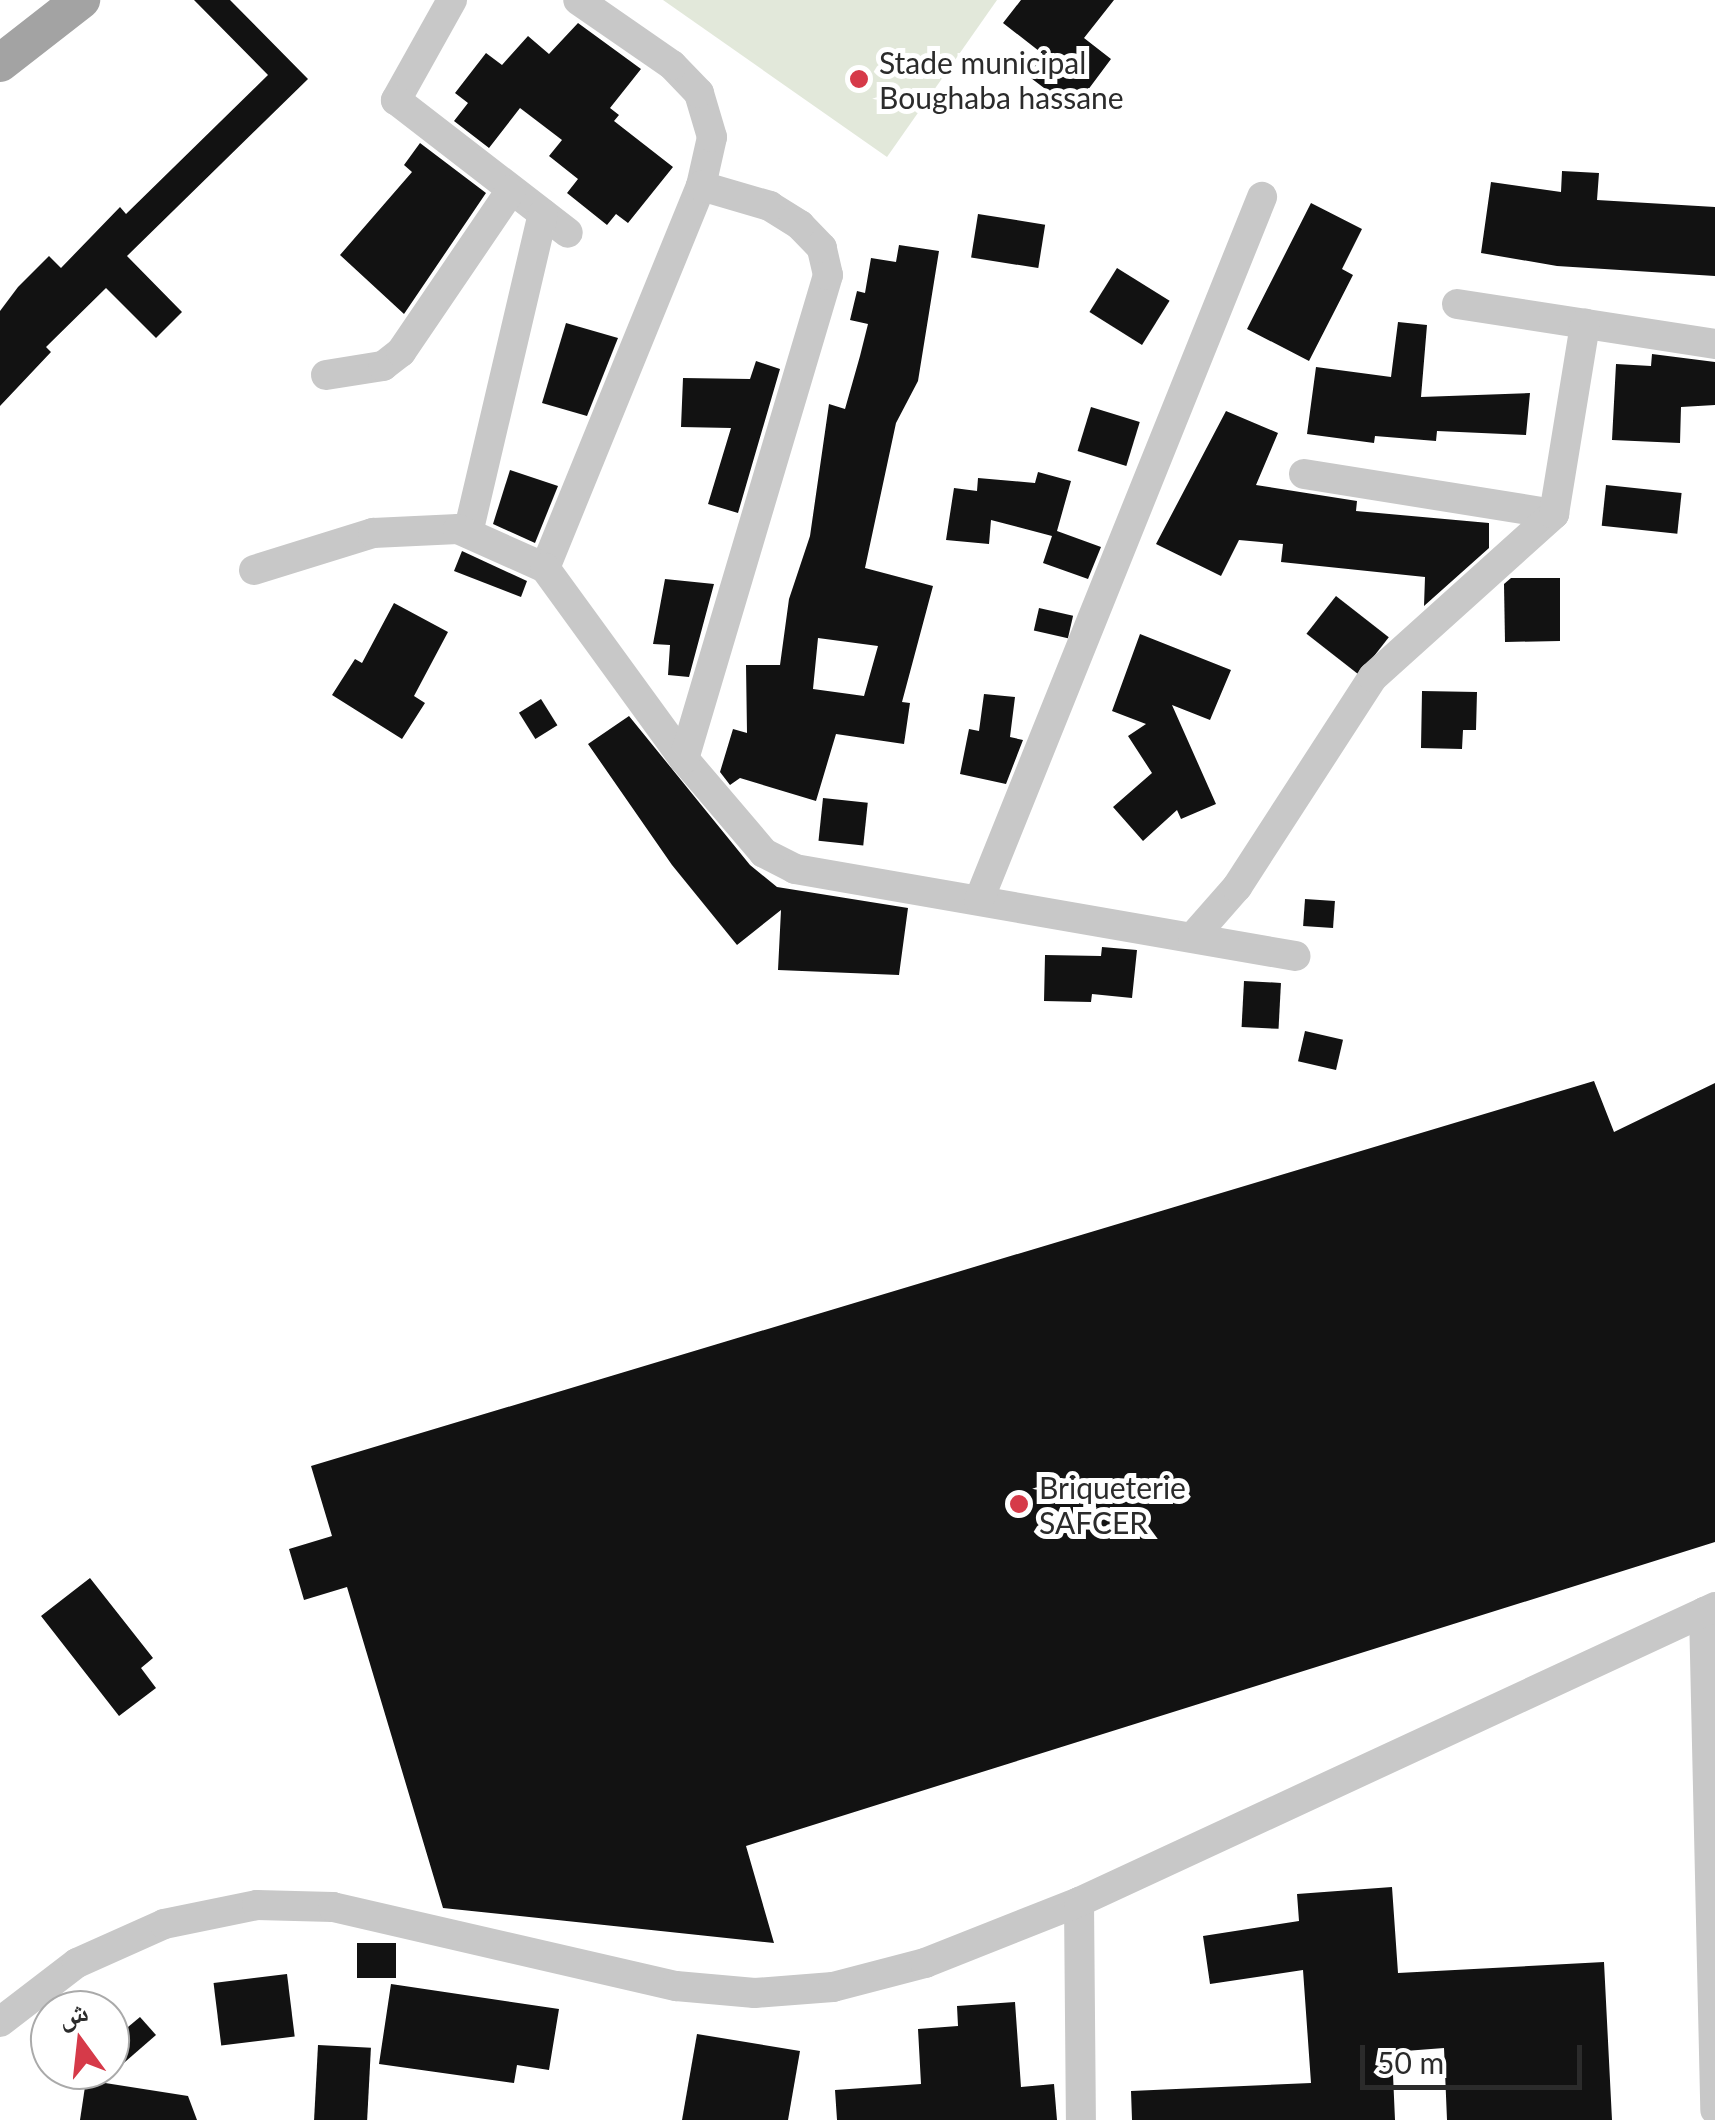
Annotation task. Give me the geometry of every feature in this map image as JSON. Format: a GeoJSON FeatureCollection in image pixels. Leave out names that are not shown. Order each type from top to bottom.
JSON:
{"type":"FeatureCollection","features":[{"type":"Feature","properties":{"kind":"main road"},"geometry":{"type":"LineString","coordinates":[[0,63],[81,0]]}},
{"type":"Feature","properties":{"kind":"street"},"geometry":{"type":"LineString","coordinates":[[452,0],[396,100],[568,233]]}},
{"type":"Feature","properties":{"kind":"street"},"geometry":{"type":"LineString","coordinates":[[546,568],[701,186],[712,137],[699,93],[672,65],[578,0]]}},
{"type":"Feature","properties":{"kind":"street"},"geometry":{"type":"LineString","coordinates":[[684,758],[828,275],[822,248],[800,225],[770,206],[701,186]]}},
{"type":"Feature","properties":{"kind":"street"},"geometry":{"type":"LineString","coordinates":[[326,375],[383,366],[401,352],[512,190]]}},
{"type":"Feature","properties":{"kind":"street"},"geometry":{"type":"LineString","coordinates":[[979,900],[1262,196]]}},
{"type":"Feature","properties":{"kind":"street"},"geometry":{"type":"LineString","coordinates":[[468,532],[543,214]]}},
{"type":"Feature","properties":{"kind":"street"},"geometry":{"type":"LineString","coordinates":[[1457,304],[1715,344]]}},
{"type":"Feature","properties":{"kind":"street"},"geometry":{"type":"LineString","coordinates":[[1193,937],[1236,887],[1374,677],[1554,514],[1585,324]]}},
{"type":"Feature","properties":{"kind":"street"},"geometry":{"type":"LineString","coordinates":[[1304,474],[1554,514]]}},
{"type":"Feature","properties":{"kind":"street"},"geometry":{"type":"LineString","coordinates":[[254,570],[373,533],[420,526],[468,532],[546,568],[684,758],[764,853],[795,869],[1295,956]]}},
{"type":"Feature","properties":{"kind":"street"},"geometry":{"type":"LineString","coordinates":[[0,2022],[77,1963],[164,1924],[256,1906],[333,1907],[676,1986],[755,1993],[834,1988],[924,1963],[1079,1902],[1710,1610],[1715,2110]]}},
{"type":"Feature","properties":{"kind":"street"},"geometry":{"type":"LineString","coordinates":[[1079,1902],[1081,2120]]}},
{"type":"Feature","properties":{"kind":"shaded area","name":"Stade municipal Boughaba hassane"},"geometry":{"type":"Polygon","coordinates":[[[663,0],[997,0],[887,157],[663,0]]]}},
{"type":"Feature","properties":{"kind":"building"},"geometry":{"type":"Polygon","coordinates":[[[194,0],[230,0],[308,79],[127,256],[182,312],[156,338],[106,288],[46,347],[51,352],[0,406],[0,311],[18,287],[49,256],[61,268],[120,207],[126,214],[268,75],[194,0]]]}},
{"type":"Feature","properties":{"kind":"building"},"geometry":{"type":"Polygon","coordinates":[[[1021,0],[1114,0],[1084,38],[1111,59],[1073,110],[1023,72],[1039,51],[1003,23],[1021,0]]]}},
{"type":"Feature","properties":{"kind":"building"},"geometry":{"type":"Polygon","coordinates":[[[578,23],[641,69],[610,108],[619,115],[614,121],[673,167],[628,223],[616,214],[607,225],[567,193],[578,179],[549,156],[562,140],[520,108],[489,148],[454,121],[468,103],[455,93],[486,53],[502,65],[528,36],[549,54],[578,23]]]}},
{"type":"Feature","properties":{"kind":"building"},"geometry":{"type":"Polygon","coordinates":[[[420,143],[486,193],[404,314],[340,255],[412,172],[404,165],[420,143]]]}},
{"type":"Feature","properties":{"kind":"building"},"geometry":{"type":"Polygon","coordinates":[[[1562,171],[1599,173],[1597,200],[1715,207],[1715,276],[1557,266],[1481,253],[1491,182],[1561,192],[1562,171]]]}},
{"type":"Feature","properties":{"kind":"building"},"geometry":{"type":"Polygon","coordinates":[[[1311,203],[1362,229],[1342,269],[1353,275],[1309,361],[1247,329],[1311,203]]]}},
{"type":"Feature","properties":{"kind":"building"},"geometry":{"type":"Polygon","coordinates":[[[978,214],[1045,225],[1038,268],[971,257],[978,214]]]}},
{"type":"Feature","properties":{"kind":"building"},"geometry":{"type":"Polygon","coordinates":[[[899,245],[939,251],[918,381],[896,423],[865,568],[933,586],[902,702],[910,703],[904,744],[836,734],[816,801],[740,778],[730,785],[720,772],[733,729],[747,733],[746,665],[780,665],[789,599],[810,536],[829,404],[845,409],[860,356],[868,324],[850,320],[857,291],[865,293],[871,258],[896,262],[899,245]],[[818,638],[813,689],[864,696],[878,646],[818,638]]]}},
{"type":"Feature","properties":{"kind":"building"},"geometry":{"type":"Polygon","coordinates":[[[1117,268],[1170,301],[1142,345],[1089,312],[1117,268]]]}},
{"type":"Feature","properties":{"kind":"building"},"geometry":{"type":"Polygon","coordinates":[[[1398,322],[1427,325],[1421,397],[1530,393],[1526,435],[1437,431],[1436,441],[1375,436],[1374,443],[1307,434],[1316,367],[1391,377],[1398,322]]]}},
{"type":"Feature","properties":{"kind":"building"},"geometry":{"type":"Polygon","coordinates":[[[566,323],[618,338],[587,416],[542,403],[566,323]]]}},
{"type":"Feature","properties":{"kind":"building"},"geometry":{"type":"Polygon","coordinates":[[[1652,354],[1715,362],[1715,405],[1681,407],[1680,443],[1612,440],[1616,364],[1651,366],[1652,354]]]}},
{"type":"Feature","properties":{"kind":"building"},"geometry":{"type":"Polygon","coordinates":[[[756,361],[780,369],[738,513],[708,504],[731,428],[681,427],[683,378],[750,379],[756,361]]]}},
{"type":"Feature","properties":{"kind":"building"},"geometry":{"type":"Polygon","coordinates":[[[1091,407],[1140,422],[1126,466],[1078,451],[1091,407]]]}},
{"type":"Feature","properties":{"kind":"building"},"geometry":{"type":"Polygon","coordinates":[[[1226,411],[1278,433],[1256,485],[1357,501],[1356,511],[1489,523],[1489,548],[1424,606],[1425,577],[1281,562],[1283,544],[1239,540],[1221,576],[1156,544],[1226,411]]]}},
{"type":"Feature","properties":{"kind":"building"},"geometry":{"type":"Polygon","coordinates":[[[510,470],[558,486],[535,543],[493,524],[510,470]]]}},
{"type":"Feature","properties":{"kind":"building"},"geometry":{"type":"Polygon","coordinates":[[[1038,472],[1071,481],[1057,531],[1101,547],[1088,579],[1043,563],[1052,536],[991,520],[989,544],[946,540],[954,488],[977,491],[978,478],[1035,483],[1038,472]]]}},
{"type":"Feature","properties":{"kind":"building"},"geometry":{"type":"Polygon","coordinates":[[[1606,485],[1682,493],[1677,534],[1602,526],[1606,485]]]}},
{"type":"Feature","properties":{"kind":"building"},"geometry":{"type":"Polygon","coordinates":[[[462,551],[527,581],[521,597],[454,571],[462,551]]]}},
{"type":"Feature","properties":{"kind":"building"},"geometry":{"type":"Polygon","coordinates":[[[1511,578],[1560,578],[1560,641],[1505,642],[1504,584],[1511,578]]]}},
{"type":"Feature","properties":{"kind":"building"},"geometry":{"type":"Polygon","coordinates":[[[665,579],[714,584],[689,677],[668,675],[670,645],[653,644],[665,579]]]}},
{"type":"Feature","properties":{"kind":"building"},"geometry":{"type":"Polygon","coordinates":[[[1336,596],[1389,637],[1359,675],[1306,634],[1336,596]]]}},
{"type":"Feature","properties":{"kind":"building"},"geometry":{"type":"Polygon","coordinates":[[[394,603],[448,632],[414,696],[425,703],[402,739],[332,695],[355,659],[362,663],[394,603]]]}},
{"type":"Feature","properties":{"kind":"building"},"geometry":{"type":"Polygon","coordinates":[[[1039,608],[1073,616],[1068,638],[1034,630],[1039,608]]]}},
{"type":"Feature","properties":{"kind":"building"},"geometry":{"type":"Polygon","coordinates":[[[1140,634],[1231,670],[1210,720],[1172,705],[1216,804],[1181,819],[1177,810],[1143,841],[1113,807],[1152,773],[1128,736],[1146,724],[1112,711],[1140,634]]]}},
{"type":"Feature","properties":{"kind":"building"},"geometry":{"type":"Polygon","coordinates":[[[1422,691],[1477,692],[1476,730],[1463,730],[1462,749],[1421,748],[1422,691]]]}},
{"type":"Feature","properties":{"kind":"building"},"geometry":{"type":"Polygon","coordinates":[[[984,694],[1015,697],[1010,737],[1023,740],[1006,784],[960,774],[969,729],[979,731],[984,694]]]}},
{"type":"Feature","properties":{"kind":"building"},"geometry":{"type":"Polygon","coordinates":[[[541,699],[557,725],[535,739],[519,713],[541,699]]]}},
{"type":"Feature","properties":{"kind":"building"},"geometry":{"type":"Polygon","coordinates":[[[629,716],[750,865],[777,887],[908,908],[899,975],[778,970],[781,910],[737,945],[672,865],[588,744],[629,716]]]}},
{"type":"Feature","properties":{"kind":"building"},"geometry":{"type":"Polygon","coordinates":[[[823,798],[868,803],[863,845],[819,841],[823,798]]]}},
{"type":"Feature","properties":{"kind":"building"},"geometry":{"type":"Polygon","coordinates":[[[1305,899],[1335,901],[1333,928],[1303,926],[1305,899]]]}},
{"type":"Feature","properties":{"kind":"building"},"geometry":{"type":"Polygon","coordinates":[[[1102,947],[1137,950],[1132,998],[1092,994],[1091,1002],[1044,1001],[1045,955],[1101,956],[1102,947]]]}},
{"type":"Feature","properties":{"kind":"building"},"geometry":{"type":"Polygon","coordinates":[[[1244,981],[1281,983],[1279,1029],[1242,1027],[1244,981]]]}},
{"type":"Feature","properties":{"kind":"building"},"geometry":{"type":"Polygon","coordinates":[[[1305,1031],[1343,1040],[1336,1070],[1298,1061],[1305,1031]]]}},
{"type":"Feature","properties":{"kind":"building","name":"Briqueterie SAFCER"},"geometry":{"type":"Polygon","coordinates":[[[1594,1081],[1614,1132],[1715,1083],[1715,1542],[746,1846],[774,1943],[443,1908],[347,1587],[304,1600],[289,1549],[332,1536],[311,1466],[1594,1081]]]}},
{"type":"Feature","properties":{"kind":"building"},"geometry":{"type":"Polygon","coordinates":[[[90,1578],[153,1658],[141,1668],[156,1688],[119,1716],[41,1616],[90,1578]]]}},
{"type":"Feature","properties":{"kind":"building"},"geometry":{"type":"Polygon","coordinates":[[[1392,1887],[1398,1973],[1604,1962],[1612,2120],[1447,2120],[1444,2048],[1392,2052],[1395,2120],[1132,2120],[1131,2091],[1311,2083],[1303,1970],[1210,1984],[1203,1936],[1299,1921],[1297,1894],[1392,1887]]]}},
{"type":"Feature","properties":{"kind":"building"},"geometry":{"type":"Polygon","coordinates":[[[357,1943],[396,1943],[396,1978],[357,1978],[357,1943]]]}},
{"type":"Feature","properties":{"kind":"building"},"geometry":{"type":"Polygon","coordinates":[[[287,1974],[295,2037],[221,2046],[214,1983],[287,1974]]]}},
{"type":"Feature","properties":{"kind":"building"},"geometry":{"type":"Polygon","coordinates":[[[391,1984],[559,2009],[549,2070],[517,2065],[514,2083],[379,2064],[391,1984]]]}},
{"type":"Feature","properties":{"kind":"building"},"geometry":{"type":"Polygon","coordinates":[[[1015,2002],[1021,2087],[1054,2084],[1057,2120],[837,2120],[835,2090],[921,2084],[918,2029],[958,2026],[957,2006],[1015,2002]]]}},
{"type":"Feature","properties":{"kind":"building"},"geometry":{"type":"Polygon","coordinates":[[[140,2017],[156,2035],[130,2058],[130,2025],[140,2017]]]}},
{"type":"Feature","properties":{"kind":"building"},"geometry":{"type":"Polygon","coordinates":[[[697,2034],[800,2051],[788,2120],[682,2120],[697,2034]]]}},
{"type":"Feature","properties":{"kind":"building"},"geometry":{"type":"Polygon","coordinates":[[[318,2045],[371,2048],[367,2120],[314,2120],[318,2045]]]}},
{"type":"Feature","properties":{"kind":"building"},"geometry":{"type":"Polygon","coordinates":[[[130,2087],[188,2096],[197,2120],[80,2120],[84,2090],[130,2090],[130,2087]]]}},
{"type":"Feature","properties":{"kind":"place","name":"Stade municipal Boughaba hassane"},"geometry":{"type":"Point","coordinates":[859,79]}},
{"type":"Feature","properties":{"kind":"place","name":"Briqueterie SAFCER"},"geometry":{"type":"Point","coordinates":[1019,1504]}}]}
